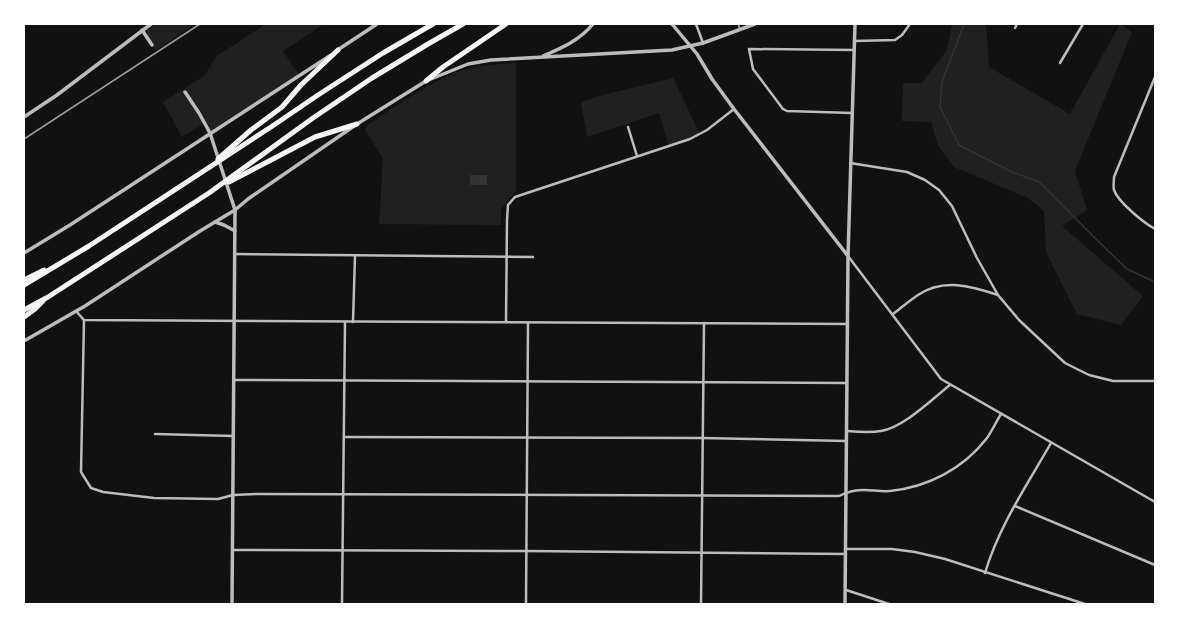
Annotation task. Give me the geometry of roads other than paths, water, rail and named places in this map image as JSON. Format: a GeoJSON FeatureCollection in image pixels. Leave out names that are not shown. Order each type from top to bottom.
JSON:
{"type":"FeatureCollection","features":[{"type":"Feature","properties":{"kind":"highway"},"geometry":{"type":"LineString","coordinates":[[24,284],[89,246],[383,53],[433,24]]}},
{"type":"Feature","properties":{"kind":"highway"},"geometry":{"type":"LineString","coordinates":[[243,172],[313,118],[372,78],[464,24]]}},
{"type":"Feature","properties":{"kind":"highway"},"geometry":{"type":"LineString","coordinates":[[426,81],[443,67],[506,24]]}},
{"type":"Feature","properties":{"kind":"highway"},"geometry":{"type":"LineString","coordinates":[[203,171],[251,130],[282,107],[301,85],[338,50]]}},
{"type":"Feature","properties":{"kind":"highway"},"geometry":{"type":"LineString","coordinates":[[24,310],[48,297],[209,192],[243,172],[315,137],[357,124]]}},
{"type":"Feature","properties":{"kind":"highway"},"geometry":{"type":"LineString","coordinates":[[24,280],[89,246]]}},
{"type":"Feature","properties":{"kind":"highway"},"geometry":{"type":"LineString","coordinates":[[24,317],[48,297]]}},
{"type":"Feature","properties":{"kind":"street"},"geometry":{"type":"LineString","coordinates":[[24,117],[57,95],[151,24]]}},
{"type":"Feature","properties":{"kind":"street"},"geometry":{"type":"LineString","coordinates":[[24,253],[70,225],[376,24]]}},
{"type":"Feature","properties":{"kind":"street"},"geometry":{"type":"LineString","coordinates":[[541,57],[569,45],[587,31],[592,24]]}},
{"type":"Feature","properties":{"kind":"street"},"geometry":{"type":"LineString","coordinates":[[672,24],[697,54],[712,79],[734,109],[893,314],[941,379],[1155,502]]}},
{"type":"Feature","properties":{"kind":"street"},"geometry":{"type":"LineString","coordinates":[[696,24],[703,43]]}},
{"type":"Feature","properties":{"kind":"street"},"geometry":{"type":"LineString","coordinates":[[24,341],[76,311],[235,210],[248,199],[357,124],[426,81],[468,64],[491,60],[672,50],[703,43],[755,24]]}},
{"type":"Feature","properties":{"kind":"street"},"geometry":{"type":"LineString","coordinates":[[845,604],[848,256],[855,24]]}},
{"type":"Feature","properties":{"kind":"street"},"geometry":{"type":"LineString","coordinates":[[854,41],[895,40],[902,35],[910,24]]}},
{"type":"Feature","properties":{"kind":"street"},"geometry":{"type":"LineString","coordinates":[[1015,28],[1018,24]]}},
{"type":"Feature","properties":{"kind":"street"},"geometry":{"type":"LineString","coordinates":[[1060,63],[1083,24]]}},
{"type":"Feature","properties":{"kind":"street"},"geometry":{"type":"LineString","coordinates":[[142,30],[152,45]]}},
{"type":"Feature","properties":{"kind":"street"},"geometry":{"type":"LineString","coordinates":[[852,113],[787,111],[783,109],[753,70],[749,49],[854,50]]}},
{"type":"Feature","properties":{"kind":"street"},"geometry":{"type":"LineString","coordinates":[[1155,77],[1114,178],[1113,190],[1120,200],[1148,225],[1155,229]]}},
{"type":"Feature","properties":{"kind":"street"},"geometry":{"type":"LineString","coordinates":[[185,92],[210,133],[235,210],[232,604]]}},
{"type":"Feature","properties":{"kind":"street"},"geometry":{"type":"LineString","coordinates":[[506,322],[508,205],[515,197],[690,139],[707,130],[734,109]]}},
{"type":"Feature","properties":{"kind":"street"},"geometry":{"type":"LineString","coordinates":[[628,127],[637,156]]}},
{"type":"Feature","properties":{"kind":"street"},"geometry":{"type":"LineString","coordinates":[[850,163],[908,172],[925,180],[939,190],[952,206],[977,258],[998,295],[1020,320],[1065,363],[1090,375],[1113,381],[1155,381]]}},
{"type":"Feature","properties":{"kind":"street"},"geometry":{"type":"LineString","coordinates":[[215,222],[235,231]]}},
{"type":"Feature","properties":{"kind":"street"},"geometry":{"type":"LineString","coordinates":[[235,254],[533,257]]}},
{"type":"Feature","properties":{"kind":"street"},"geometry":{"type":"LineString","coordinates":[[354,322],[355,256]]}},
{"type":"Feature","properties":{"kind":"street"},"geometry":{"type":"LineString","coordinates":[[893,314],[919,294],[934,287],[961,285],[973,287],[998,295]]}},
{"type":"Feature","properties":{"kind":"street"},"geometry":{"type":"LineString","coordinates":[[76,311],[84,320],[81,472],[91,488],[103,492],[154,498],[218,499],[233,495],[343,494],[839,496],[854,490],[888,491],[916,487],[946,474],[966,460],[977,449],[987,437],[1001,414]]}},
{"type":"Feature","properties":{"kind":"street"},"geometry":{"type":"LineString","coordinates":[[84,320],[848,324]]}},
{"type":"Feature","properties":{"kind":"street"},"geometry":{"type":"LineString","coordinates":[[342,604],[345,322]]}},
{"type":"Feature","properties":{"kind":"street"},"geometry":{"type":"LineString","coordinates":[[526,604],[528,322]]}},
{"type":"Feature","properties":{"kind":"street"},"geometry":{"type":"LineString","coordinates":[[701,604],[702,382],[704,323]]}},
{"type":"Feature","properties":{"kind":"street"},"geometry":{"type":"LineString","coordinates":[[234,380],[847,383]]}},
{"type":"Feature","properties":{"kind":"street"},"geometry":{"type":"LineString","coordinates":[[847,432],[881,431],[895,426],[905,421],[950,385]]}},
{"type":"Feature","properties":{"kind":"street"},"geometry":{"type":"LineString","coordinates":[[155,434],[234,436]]}},
{"type":"Feature","properties":{"kind":"street"},"geometry":{"type":"LineString","coordinates":[[344,437],[702,438],[847,441]]}},
{"type":"Feature","properties":{"kind":"street"},"geometry":{"type":"LineString","coordinates":[[985,573],[996,541],[1014,506],[1051,443]]}},
{"type":"Feature","properties":{"kind":"street"},"geometry":{"type":"LineString","coordinates":[[1014,506],[1155,565]]}},
{"type":"Feature","properties":{"kind":"street"},"geometry":{"type":"LineString","coordinates":[[846,549],[892,549],[915,552],[945,559],[1085,604]]}},
{"type":"Feature","properties":{"kind":"street"},"geometry":{"type":"LineString","coordinates":[[233,550],[846,554]]}},
{"type":"Feature","properties":{"kind":"street"},"geometry":{"type":"LineString","coordinates":[[846,590],[889,604]]}},
{"type":"Feature","properties":{"kind":"lane"},"geometry":{"type":"LineString","coordinates":[[738,24],[740,29]]}},
{"type":"Feature","properties":{"kind":"waterway"},"geometry":{"type":"LineString","coordinates":[[964,24],[942,82],[940,107],[959,145],[1010,171],[1039,182],[1127,269],[1155,282]]}},
{"type":"Feature","properties":{"kind":"railway"},"geometry":{"type":"LineString","coordinates":[[24,139],[200,24]]}}]}
